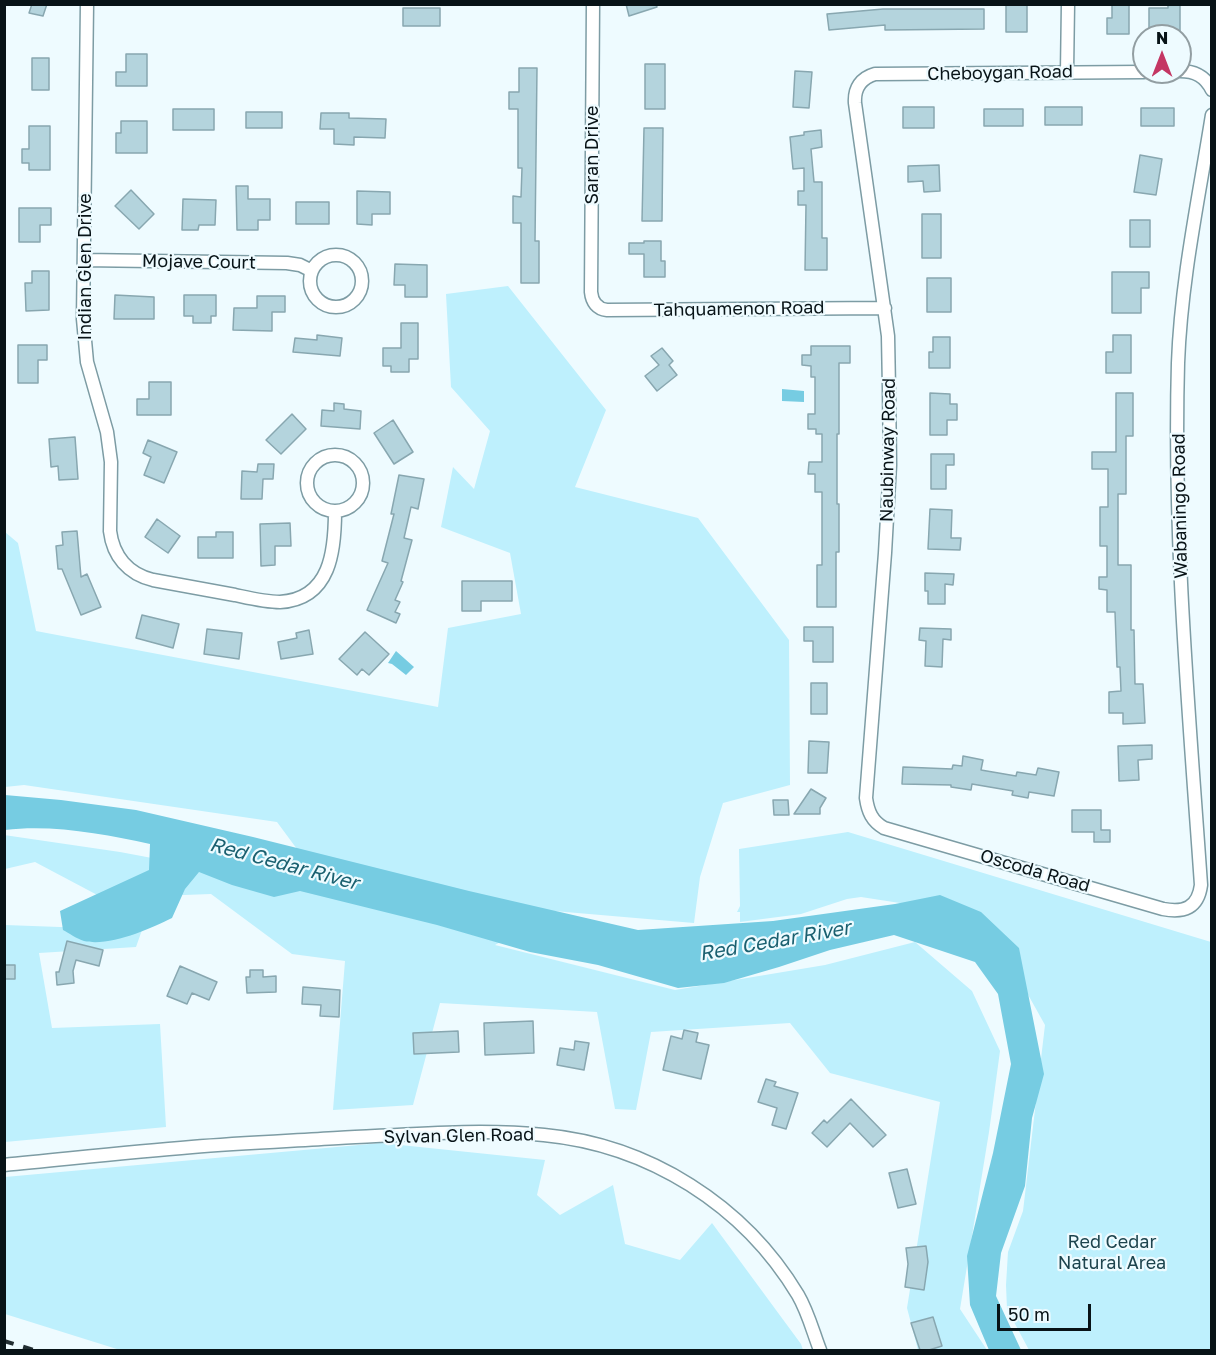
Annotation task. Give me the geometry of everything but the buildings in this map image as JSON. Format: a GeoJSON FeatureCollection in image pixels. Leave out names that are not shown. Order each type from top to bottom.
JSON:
{"type":"FeatureCollection","features":[{"type":"Feature","properties":{"kind":"street","name":"Indian Glen Drive"},"geometry":{"type":"LineString","coordinates":[[87,4],[84,344],[107,432],[111,462],[111,539],[118,556],[135,574],[153,580],[267,601],[288,601],[309,591],[329,566],[335,538],[335,511]]}},
{"type":"Feature","properties":{"kind":"street","name":"Saran Drive"},"geometry":{"type":"LineString","coordinates":[[593,4],[591,292],[592,300],[596,305]]}},
{"type":"Feature","properties":{"kind":"street"},"geometry":{"type":"LineString","coordinates":[[1067,72],[1068,4]]}},
{"type":"Feature","properties":{"kind":"street","name":"Cheboygan Road"},"geometry":{"type":"LineString","coordinates":[[860,83],[868,76],[875,74],[1132,72]]}},
{"type":"Feature","properties":{"kind":"street"},"geometry":{"type":"LineString","coordinates":[[1192,72],[1203,78],[1212,90]]}},
{"type":"Feature","properties":{"kind":"street","name":"Naubinway Road"},"geometry":{"type":"LineString","coordinates":[[860,83],[855,94],[855,103],[888,336],[890,465],[880,631],[866,798],[872,818]]}},
{"type":"Feature","properties":{"kind":"street","name":"Wabaningo Road"},"geometry":{"type":"LineString","coordinates":[[1197,899],[1201,885],[1181,564],[1178,363],[1184,296],[1212,115]]}},
{"type":"Feature","properties":{"kind":"street"},"geometry":{"type":"LineString","coordinates":[[327,256],[346,257],[360,270],[362,277],[360,290],[348,304],[328,306],[313,294],[310,281],[312,271],[316,263],[327,256]]}},
{"type":"Feature","properties":{"kind":"street","name":"Mojave Court"},"geometry":{"type":"LineString","coordinates":[[84,260],[287,263],[300,265],[312,271]]}},
{"type":"Feature","properties":{"kind":"street","name":"Tahquamenon Road"},"geometry":{"type":"LineString","coordinates":[[596,305],[607,310],[885,308]]}},
{"type":"Feature","properties":{"kind":"street"},"geometry":{"type":"LineString","coordinates":[[334,455],[349,459],[354,463],[359,469],[363,483],[359,496],[349,507],[335,511],[321,507],[310,497],[307,483],[315,463],[334,455]]}},
{"type":"Feature","properties":{"kind":"street","name":"Oscoda Road"},"geometry":{"type":"LineString","coordinates":[[872,818],[884,828],[1163,909],[1184,910],[1197,899]]}},
{"type":"Feature","properties":{"kind":"street","name":"Sylvan Glen Road"},"geometry":{"type":"LineString","coordinates":[[4,1165],[203,1146],[394,1136],[509,1133],[545,1135],[589,1142],[639,1158],[681,1178],[724,1209],[761,1244],[784,1275],[799,1298],[820,1350]]}},
{"type":"Feature","properties":{"kind":"green space"},"geometry":{"type":"Polygon","coordinates":[[[508,286],[606,410],[575,487],[698,518],[789,640],[790,785],[723,803],[700,877],[694,923],[554,911],[495,945],[675,990],[825,965],[915,942],[972,991],[1000,1051],[960,1309],[987,1350],[918,1350],[907,1308],[940,1102],[830,1073],[790,1023],[651,1032],[636,1110],[615,1109],[597,1012],[440,1003],[413,1105],[333,1110],[345,961],[292,954],[211,894],[103,898],[35,862],[5,869],[4,835],[120,852],[328,891],[277,822],[24,785],[5,787],[5,532],[18,543],[36,631],[438,707],[448,628],[521,614],[510,553],[441,527],[453,467],[474,489],[490,431],[451,387],[446,294],[508,286]]]}},
{"type":"Feature","properties":{"kind":"green space","name":"Red Cedar Natural Area"},"geometry":{"type":"Polygon","coordinates":[[[848,832],[1211,942],[1211,1350],[1029,1350],[1007,1309],[1006,1285],[1008,1252],[1023,1211],[1045,1025],[984,916],[861,897],[847,899],[801,914],[740,922],[740,912],[737,912],[740,906],[739,849],[848,832]]]}},
{"type":"Feature","properties":{"kind":"green space"},"geometry":{"type":"Polygon","coordinates":[[[5,925],[142,930],[136,947],[39,953],[52,1028],[160,1024],[166,1127],[5,1142],[5,925]]]}},
{"type":"Feature","properties":{"kind":"green space"},"geometry":{"type":"Polygon","coordinates":[[[381,1143],[545,1160],[537,1195],[560,1215],[613,1185],[625,1244],[680,1260],[712,1223],[801,1344],[803,1350],[120,1350],[5,1314],[5,1177],[381,1143]]]}},
{"type":"Feature","properties":{"kind":"water"},"geometry":{"type":"Polygon","coordinates":[[[782,389],[804,391],[804,402],[782,401],[782,389]]]}},
{"type":"Feature","properties":{"kind":"water"},"geometry":{"type":"Polygon","coordinates":[[[396,651],[414,667],[406,675],[388,663],[396,651]]]}},
{"type":"Feature","properties":{"kind":"water","name":"Red Cedar River"},"geometry":{"type":"Polygon","coordinates":[[[5,795],[136,810],[638,930],[773,921],[895,904],[940,895],[981,912],[1019,948],[1044,1074],[1032,1118],[1025,1186],[1001,1253],[996,1296],[1021,1350],[989,1350],[970,1305],[967,1256],[993,1153],[1011,1064],[998,994],[975,962],[894,935],[830,950],[724,983],[678,988],[598,965],[530,952],[437,925],[300,891],[274,897],[232,885],[199,872],[185,889],[172,918],[141,932],[117,939],[84,941],[63,930],[60,911],[149,870],[150,844],[59,829],[5,830],[5,795]]]}},
{"type":"Feature","properties":{"kind":"railway"},"geometry":{"type":"LineString","coordinates":[[4,1341],[34,1350]]}}]}
